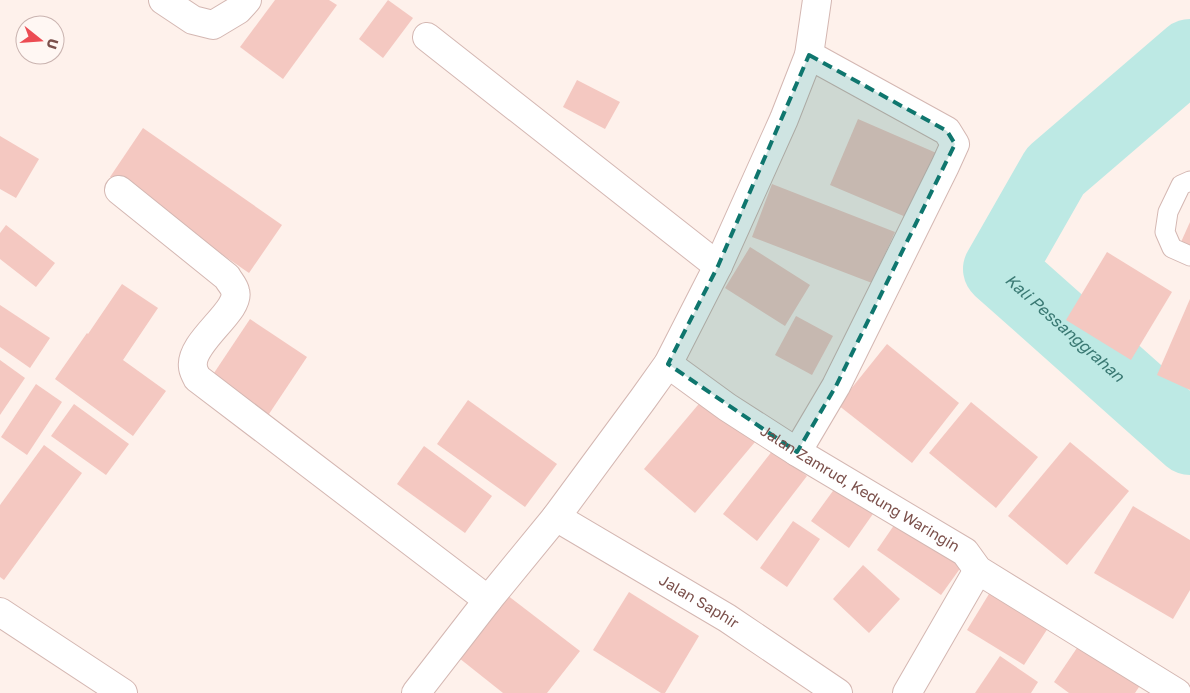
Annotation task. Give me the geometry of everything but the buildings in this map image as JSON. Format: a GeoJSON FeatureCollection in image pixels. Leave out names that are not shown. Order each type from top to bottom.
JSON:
{"type":"FeatureCollection","features":[{"type":"Feature","properties":{"kind":"street"},"geometry":{"type":"LineString","coordinates":[[163,0],[193,20],[213,24],[238,10],[247,0]]}},
{"type":"Feature","properties":{"kind":"street"},"geometry":{"type":"LineString","coordinates":[[416,693],[488,600],[556,517],[668,364],[718,266],[784,119],[809,54],[817,0]]}},
{"type":"Feature","properties":{"kind":"street"},"geometry":{"type":"LineString","coordinates":[[427,37],[718,266]]}},
{"type":"Feature","properties":{"kind":"street"},"geometry":{"type":"LineString","coordinates":[[797,452],[836,386],[955,144],[947,131],[809,54]]}},
{"type":"Feature","properties":{"kind":"street"},"geometry":{"type":"LineString","coordinates":[[119,190],[227,277],[235,290],[236,297],[232,307],[197,350],[193,360],[193,368],[197,378],[488,600]]}},
{"type":"Feature","properties":{"kind":"street","name":"Jalan Zamrud, Kedung Waringin"},"geometry":{"type":"LineString","coordinates":[[668,364],[727,407],[797,452],[965,552],[978,570],[1177,693]]}},
{"type":"Feature","properties":{"kind":"street","name":"Jalan Saphir"},"geometry":{"type":"LineString","coordinates":[[556,517],[727,618],[838,693]]}},
{"type":"Feature","properties":{"kind":"street"},"geometry":{"type":"LineString","coordinates":[[907,693],[978,570]]}},
{"type":"Feature","properties":{"kind":"street"},"geometry":{"type":"LineString","coordinates":[[0,612],[123,693]]}},
{"type":"Feature","properties":{"kind":"lane"},"geometry":{"type":"LineString","coordinates":[[1190,181],[1181,185],[1168,212],[1165,232],[1172,248],[1190,256]]}},
{"type":"Feature","properties":{"kind":"highlighted area"},"geometry":{"type":"Polygon","coordinates":[[[809,55],[947,131],[955,144],[836,386],[797,452],[668,364],[718,266],[809,55]]]}},
{"type":"Feature","properties":{"kind":"waterway","name":"Kali Pessanggrahan"},"geometry":{"type":"LineString","coordinates":[[1190,55],[1055,171],[999,269],[1190,439]]}}]}
